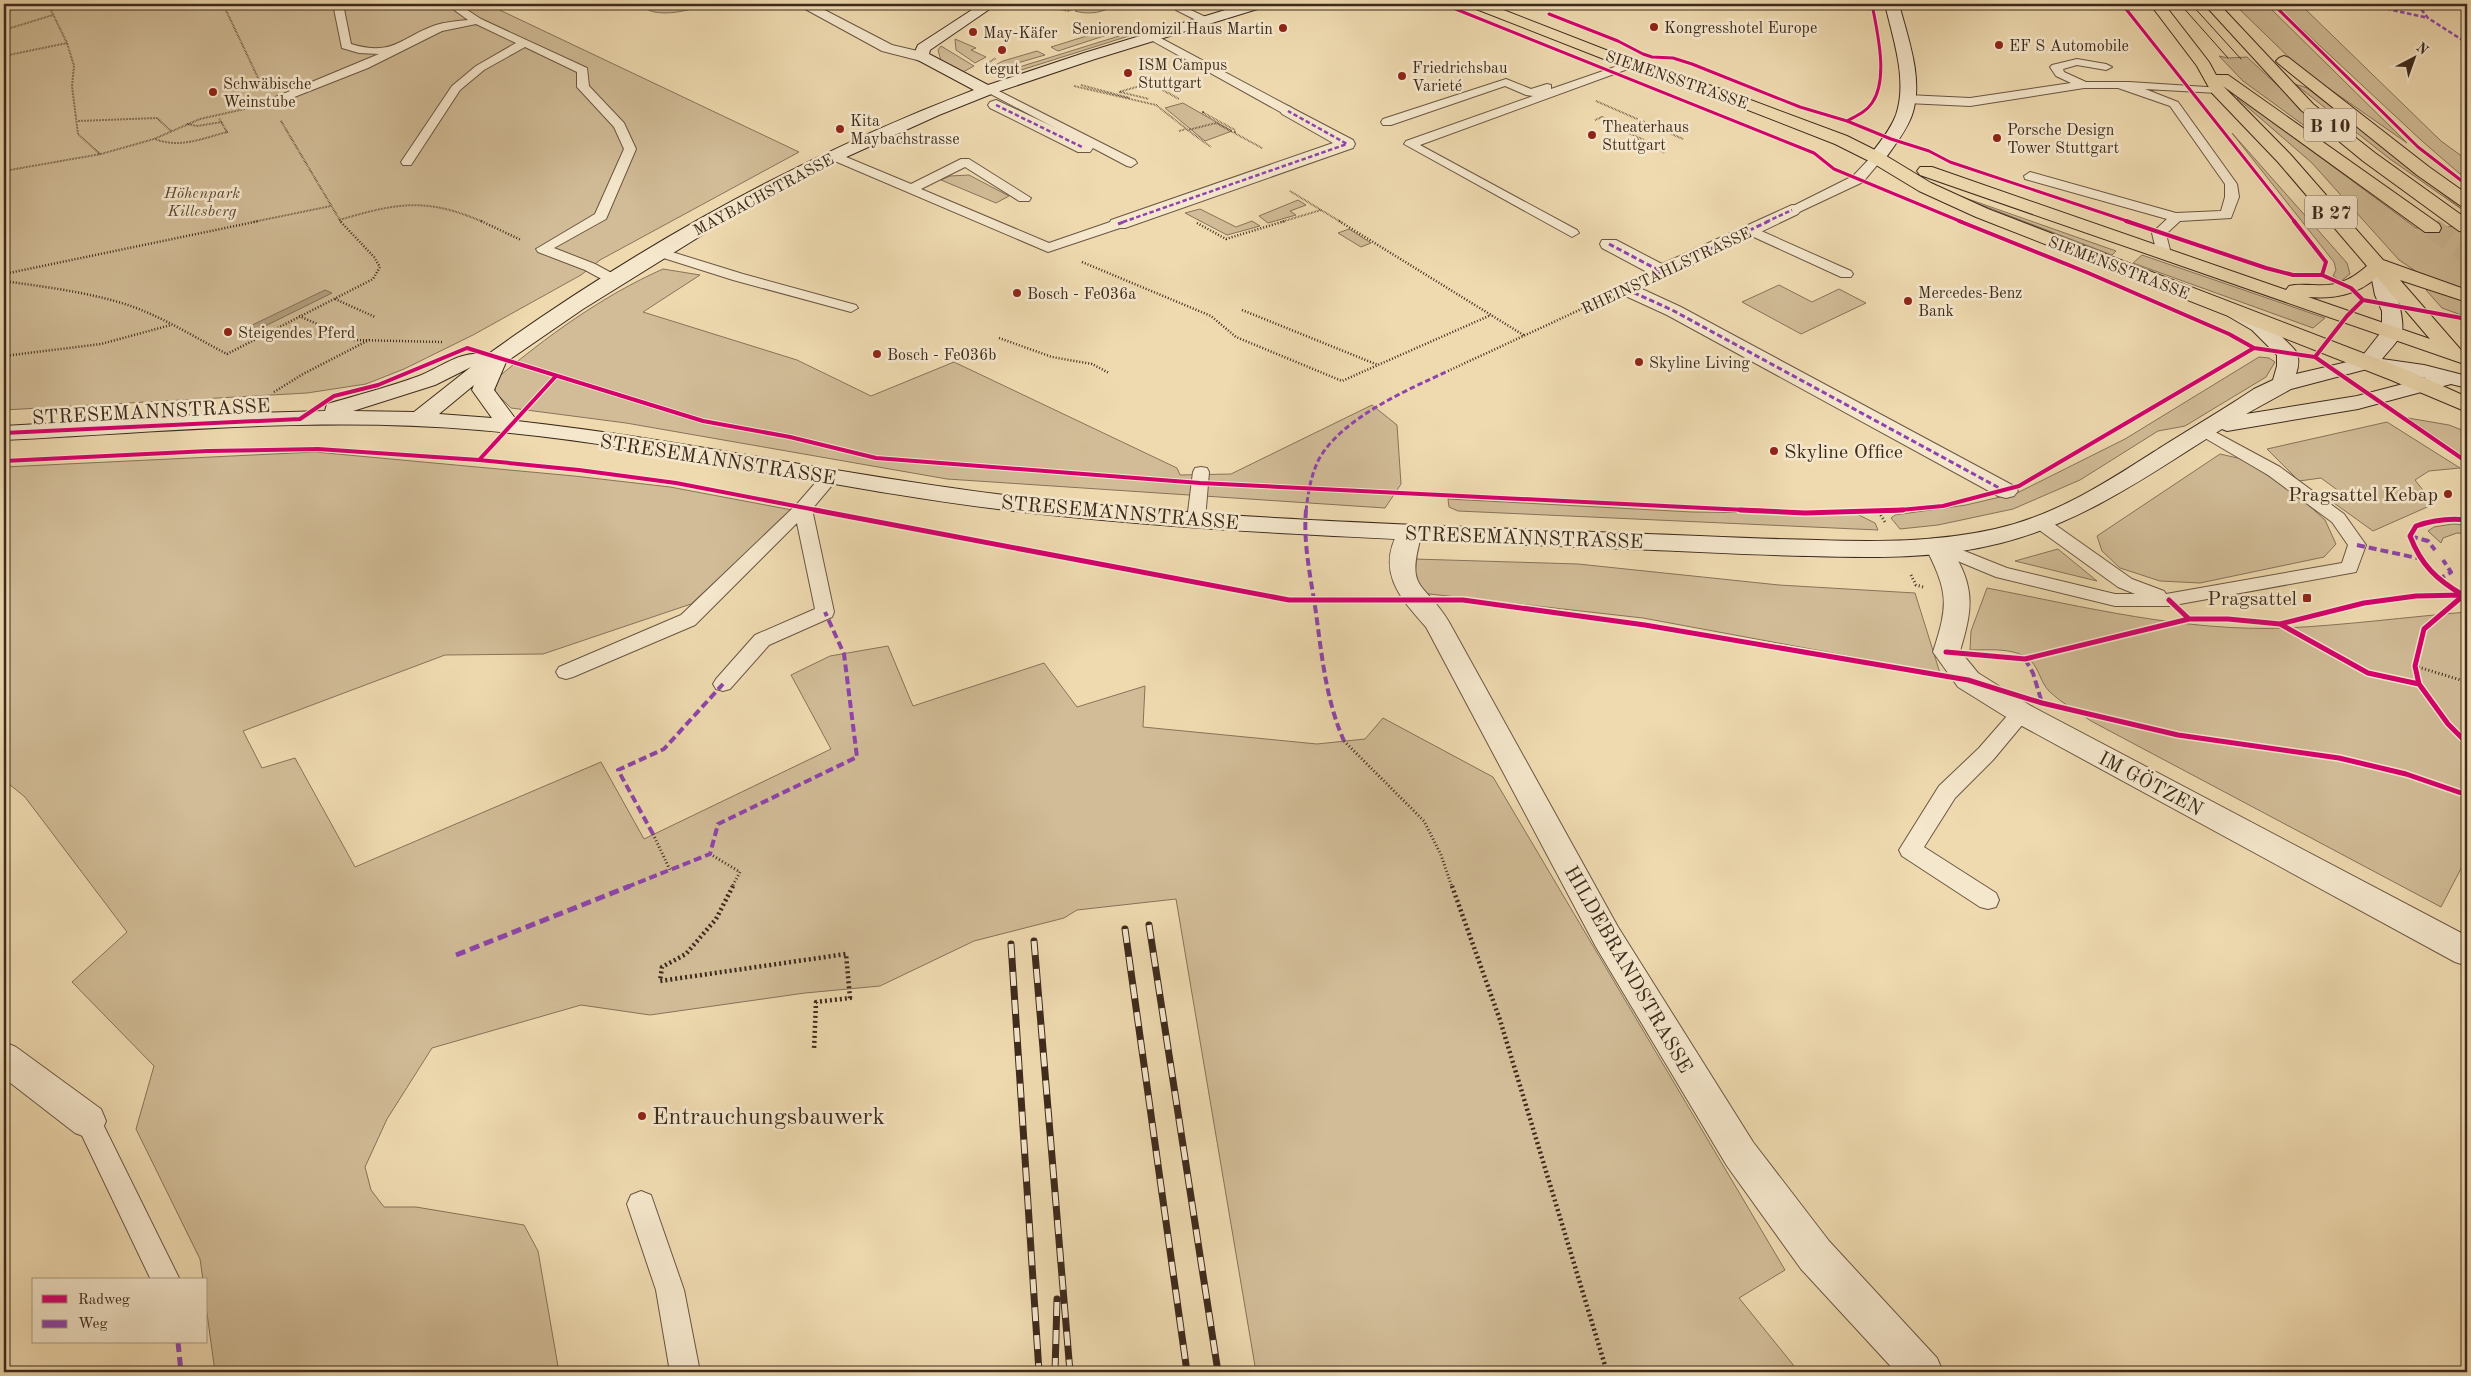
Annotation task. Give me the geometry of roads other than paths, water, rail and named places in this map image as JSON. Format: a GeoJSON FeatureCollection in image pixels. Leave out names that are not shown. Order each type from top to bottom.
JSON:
{"type":"FeatureCollection","features":[{"type":"Feature","properties":{"kind":"main road"},"geometry":{"type":"LineString","coordinates":[[803,4],[887,48],[921,56],[988,90]]}},
{"type":"Feature","properties":{"kind":"main road"},"geometry":{"type":"LineString","coordinates":[[921,56],[923,48],[990,4]]}},
{"type":"Feature","properties":{"kind":"main road","name":"MAYBACHSTRASSE"},"geometry":{"type":"LineString","coordinates":[[419,419],[452,390],[614,280],[740,203],[834,156],[988,90],[1259,4]]}},
{"type":"Feature","properties":{"kind":"main road","name":"SIEMENSSTRASSE"},"geometry":{"type":"LineString","coordinates":[[1476,4],[1625,62],[1718,93],[1800,124],[1877,158],[1924,187],[1982,213],[2367,363]]}},
{"type":"Feature","properties":{"kind":"main road"},"geometry":{"type":"LineString","coordinates":[[1877,158],[1898,127],[1907,99],[1909,83],[1892,4]]}},
{"type":"Feature","properties":{"kind":"main road","name":"B 10"},"geometry":{"type":"LineString","coordinates":[[2157,4],[2204,66],[2432,228]]}},
{"type":"Feature","properties":{"kind":"main road","name":"B 10"},"geometry":{"type":"LineString","coordinates":[[2211,4],[2285,86],[2307,107],[2369,157],[2466,227]]}},
{"type":"Feature","properties":{"kind":"main road"},"geometry":{"type":"LineString","coordinates":[[2224,4],[2304,79],[2423,171],[2467,202]]}},
{"type":"Feature","properties":{"kind":"main road","name":"B 27"},"geometry":{"type":"LineString","coordinates":[[2204,66],[2218,90],[2284,158],[2378,265],[2463,369]]}},
{"type":"Feature","properties":{"kind":"main road"},"geometry":{"type":"LineString","coordinates":[[996,105],[1084,148]]}},
{"type":"Feature","properties":{"kind":"main road"},"geometry":{"type":"LineString","coordinates":[[1118,224],[1347,144],[1288,111]]}},
{"type":"Feature","properties":{"kind":"main road","name":"SIEMENSSTRASSE"},"geometry":{"type":"LineString","coordinates":[[1877,158],[1937,174],[2262,287]]}},
{"type":"Feature","properties":{"kind":"main road","name":"RHEINSTAHLSTRASSE"},"geometry":{"type":"LineString","coordinates":[[1792,210],[1626,289],[1683,315],[2006,491]]}},
{"type":"Feature","properties":{"kind":"main road"},"geometry":{"type":"LineString","coordinates":[[2107,263],[2128,253],[2132,248],[2131,242]]}},
{"type":"Feature","properties":{"kind":"main road"},"geometry":{"type":"LineString","coordinates":[[1609,244],[1662,272]]}},
{"type":"Feature","properties":{"kind":"main road"},"geometry":{"type":"LineString","coordinates":[[2262,287],[2337,291],[2350,288],[2378,265],[2385,295],[2392,311],[2392,332],[2367,363],[2424,378],[2467,405]]}},
{"type":"Feature","properties":{"kind":"main road","name":"B 27"},"geometry":{"type":"LineString","coordinates":[[2378,265],[2467,296]]}},
{"type":"Feature","properties":{"kind":"main road"},"geometry":{"type":"LineString","coordinates":[[2262,287],[2392,332],[2463,369]]}},
{"type":"Feature","properties":{"kind":"main road"},"geometry":{"type":"LineString","coordinates":[[2235,312],[2259,326],[2287,353],[2288,366],[2283,384]]}},
{"type":"Feature","properties":{"kind":"main road"},"geometry":{"type":"LineString","coordinates":[[2392,332],[2418,350],[2424,378]]}},
{"type":"Feature","properties":{"kind":"main road"},"geometry":{"type":"LineString","coordinates":[[300,419],[390,394],[427,380],[462,362],[497,358],[484,390],[510,427]]}},
{"type":"Feature","properties":{"kind":"main road","name":"STRESEMANNSTRASSE"},"geometry":{"type":"LineString","coordinates":[[4,433],[300,419],[419,419],[510,427],[613,440],[830,478],[1020,504],[1196,520],[1410,533],[1890,550],[1937,546],[2020,531],[2041,523],[2079,508],[2110,492],[2262,394],[2283,384],[2367,363]]}},
{"type":"Feature","properties":{"kind":"main road"},"geometry":{"type":"LineString","coordinates":[[2424,378],[2463,369]]}},
{"type":"Feature","properties":{"kind":"main road","name":"STRESEMANNSTRASSE"},"geometry":{"type":"LineString","coordinates":[[2208,429],[2248,419],[2358,402],[2424,378]]}},
{"type":"Feature","properties":{"kind":"main road","name":"HILDEBRANDSTRASSE"},"geometry":{"type":"LineString","coordinates":[[1410,533],[1400,568],[1402,582],[1436,622],[1607,937],[1719,1121],[1740,1154],[1816,1255],[1923,1372]]}},
{"type":"Feature","properties":{"kind":"main road","name":"IM GÖTZEN"},"geometry":{"type":"LineString","coordinates":[[1937,546],[1953,575],[1959,594],[1959,612],[1946,652],[1968,680],[2020,713],[2467,952]]}},
{"type":"Feature","properties":{"kind":"main road"},"geometry":{"type":"LineString","coordinates":[[4,1058],[88,1122]]}},
{"type":"Feature","properties":{"kind":"lane"},"geometry":{"type":"LineString","coordinates":[[338,4],[346,46],[359,50],[393,52]]}},
{"type":"Feature","properties":{"kind":"lane"},"geometry":{"type":"LineString","coordinates":[[451,4],[477,21],[583,70],[583,87],[620,126],[630,149],[601,216],[543,249],[590,267],[614,280]]}},
{"type":"Feature","properties":{"kind":"lane"},"geometry":{"type":"LineString","coordinates":[[1180,8],[1206,21]]}},
{"type":"Feature","properties":{"kind":"lane"},"geometry":{"type":"LineString","coordinates":[[270,103],[364,66],[439,28],[477,21]]}},
{"type":"Feature","properties":{"kind":"lane"},"geometry":{"type":"LineString","coordinates":[[1153,37],[1288,111]]}},
{"type":"Feature","properties":{"kind":"lane"},"geometry":{"type":"LineString","coordinates":[[407,162],[456,88],[480,68],[524,43]]}},
{"type":"Feature","properties":{"kind":"lane"},"geometry":{"type":"LineString","coordinates":[[1572,233],[1410,144],[1568,88],[1625,62]]}},
{"type":"Feature","properties":{"kind":"lane"},"geometry":{"type":"LineString","coordinates":[[1387,122],[1506,82],[1530,93],[1625,62]]}},
{"type":"Feature","properties":{"kind":"lane"},"geometry":{"type":"LineString","coordinates":[[2084,85],[2060,74],[2056,66],[2077,62],[2106,67]]}},
{"type":"Feature","properties":{"kind":"lane"},"geometry":{"type":"LineString","coordinates":[[1907,99],[1970,102],[2084,85],[2218,90]]}},
{"type":"Feature","properties":{"kind":"lane"},"geometry":{"type":"LineString","coordinates":[[2030,176],[2176,218],[2226,215],[2232,197],[2231,184],[2174,104],[2119,85]]}},
{"type":"Feature","properties":{"kind":"lane"},"geometry":{"type":"LineString","coordinates":[[988,90],[1131,163]]}},
{"type":"Feature","properties":{"kind":"lane"},"geometry":{"type":"LineString","coordinates":[[834,156],[1048,248],[1118,224]]}},
{"type":"Feature","properties":{"kind":"lane","name":"RHEINSTAHLSTRASSE"},"geometry":{"type":"LineString","coordinates":[[1792,210],[1858,180],[1877,158]]}},
{"type":"Feature","properties":{"kind":"lane"},"geometry":{"type":"LineString","coordinates":[[911,189],[965,162],[1024,198]]}},
{"type":"Feature","properties":{"kind":"lane"},"geometry":{"type":"LineString","coordinates":[[2164,254],[2159,232],[2176,218]]}},
{"type":"Feature","properties":{"kind":"lane"},"geometry":{"type":"LineString","coordinates":[[1750,230],[1846,274]]}},
{"type":"Feature","properties":{"kind":"lane"},"geometry":{"type":"LineString","coordinates":[[659,252],[738,277],[851,308]]}},
{"type":"Feature","properties":{"kind":"lane"},"geometry":{"type":"LineString","coordinates":[[1937,546],[2002,573],[2115,600],[2169,600],[2350,568],[2358,545],[2338,518],[2274,471],[2208,429]]}},
{"type":"Feature","properties":{"kind":"lane"},"geometry":{"type":"LineString","coordinates":[[1196,520],[1201,472]]}},
{"type":"Feature","properties":{"kind":"lane"},"geometry":{"type":"LineString","coordinates":[[566,672],[688,620],[803,508],[830,478]]}},
{"type":"Feature","properties":{"kind":"lane"},"geometry":{"type":"LineString","coordinates":[[724,684],[762,640],[825,612],[803,508]]}},
{"type":"Feature","properties":{"kind":"lane"},"geometry":{"type":"LineString","coordinates":[[2041,523],[2125,583],[2169,600]]}},
{"type":"Feature","properties":{"kind":"lane"},"geometry":{"type":"LineString","coordinates":[[1988,900],[1910,850],[1947,792],[1986,754],[2020,713]]}},
{"type":"Feature","properties":{"kind":"lane"},"geometry":{"type":"LineString","coordinates":[[88,1122],[165,1278]]}},
{"type":"Feature","properties":{"kind":"lane"},"geometry":{"type":"LineString","coordinates":[[641,1204],[670,1290],[685,1372]]}},
{"type":"Feature","properties":{"kind":"tunnel"},"geometry":{"type":"LineString","coordinates":[[2432,228],[2467,253]]}},
{"type":"Feature","properties":{"kind":"tram line"},"geometry":{"type":"LineString","coordinates":[[2180,4],[2228,58]]}},
{"type":"Feature","properties":{"kind":"tram line"},"geometry":{"type":"LineString","coordinates":[[2191,4],[2241,59]]}},
{"type":"Feature","properties":{"kind":"railway"},"geometry":{"type":"LineString","coordinates":[[1149,925],[1218,1372]]}},
{"type":"Feature","properties":{"kind":"railway"},"geometry":{"type":"LineString","coordinates":[[1125,929],[1187,1372]]}},
{"type":"Feature","properties":{"kind":"railway"},"geometry":{"type":"LineString","coordinates":[[1034,941],[1070,1372]]}},
{"type":"Feature","properties":{"kind":"railway"},"geometry":{"type":"LineString","coordinates":[[1011,944],[1039,1372]]}},
{"type":"Feature","properties":{"kind":"railway"},"geometry":{"type":"LineString","coordinates":[[1055,1372],[1057,1299]]}},
{"type":"Feature","properties":{"kind":"place","name":"Kongresshotel Europe"},"geometry":{"type":"Point","coordinates":[1654,27]}},
{"type":"Feature","properties":{"kind":"place","name":"Seniorendomizil Haus Martin"},"geometry":{"type":"Point","coordinates":[1283,28]}},
{"type":"Feature","properties":{"kind":"place","name":"May-Käfer"},"geometry":{"type":"Point","coordinates":[973,32]}},
{"type":"Feature","properties":{"kind":"place","name":"EF S Automobile"},"geometry":{"type":"Point","coordinates":[1999,45]}},
{"type":"Feature","properties":{"kind":"place","name":"tegut"},"geometry":{"type":"Point","coordinates":[1002,50]}},
{"type":"Feature","properties":{"kind":"place","name":"ISM Campus Stuttgart"},"geometry":{"type":"Point","coordinates":[1128,73]}},
{"type":"Feature","properties":{"kind":"place","name":"Friedrichsbau Varieté"},"geometry":{"type":"Point","coordinates":[1402,76]}},
{"type":"Feature","properties":{"kind":"place","name":"Schwäbische Weinstube"},"geometry":{"type":"Point","coordinates":[213,92]}},
{"type":"Feature","properties":{"kind":"place","name":"Kita Maybachstrasse"},"geometry":{"type":"Point","coordinates":[840,129]}},
{"type":"Feature","properties":{"kind":"place","name":"Theaterhaus Stuttgart"},"geometry":{"type":"Point","coordinates":[1592,135]}},
{"type":"Feature","properties":{"kind":"place","name":"Porsche Design Tower Stuttgart"},"geometry":{"type":"Point","coordinates":[1997,138]}},
{"type":"Feature","properties":{"kind":"place","name":"Bosch - Fe036a"},"geometry":{"type":"Point","coordinates":[1017,293]}},
{"type":"Feature","properties":{"kind":"place","name":"Mercedes-Benz Bank"},"geometry":{"type":"Point","coordinates":[1908,301]}},
{"type":"Feature","properties":{"kind":"place","name":"Steigendes Pferd"},"geometry":{"type":"Point","coordinates":[228,332]}},
{"type":"Feature","properties":{"kind":"place","name":"Bosch - Fe036b"},"geometry":{"type":"Point","coordinates":[877,354]}},
{"type":"Feature","properties":{"kind":"place","name":"Skyline Living"},"geometry":{"type":"Point","coordinates":[1639,362]}},
{"type":"Feature","properties":{"kind":"place","name":"Skyline Office"},"geometry":{"type":"Point","coordinates":[1774,451]}},
{"type":"Feature","properties":{"kind":"place","name":"Pragsattel Kebap"},"geometry":{"type":"Point","coordinates":[2448,494]}},
{"type":"Feature","properties":{"kind":"place","name":"Pragsattel"},"geometry":{"type":"Point","coordinates":[2307,598]}},
{"type":"Feature","properties":{"kind":"place","name":"Entrauchungsbauwerk"},"geometry":{"type":"Point","coordinates":[642,1116]}},
{"type":"Feature","properties":{"kind":"park label","name":"Höhenpark Killesberg"},"geometry":{"type":"Point","coordinates":[202,201]}}]}
